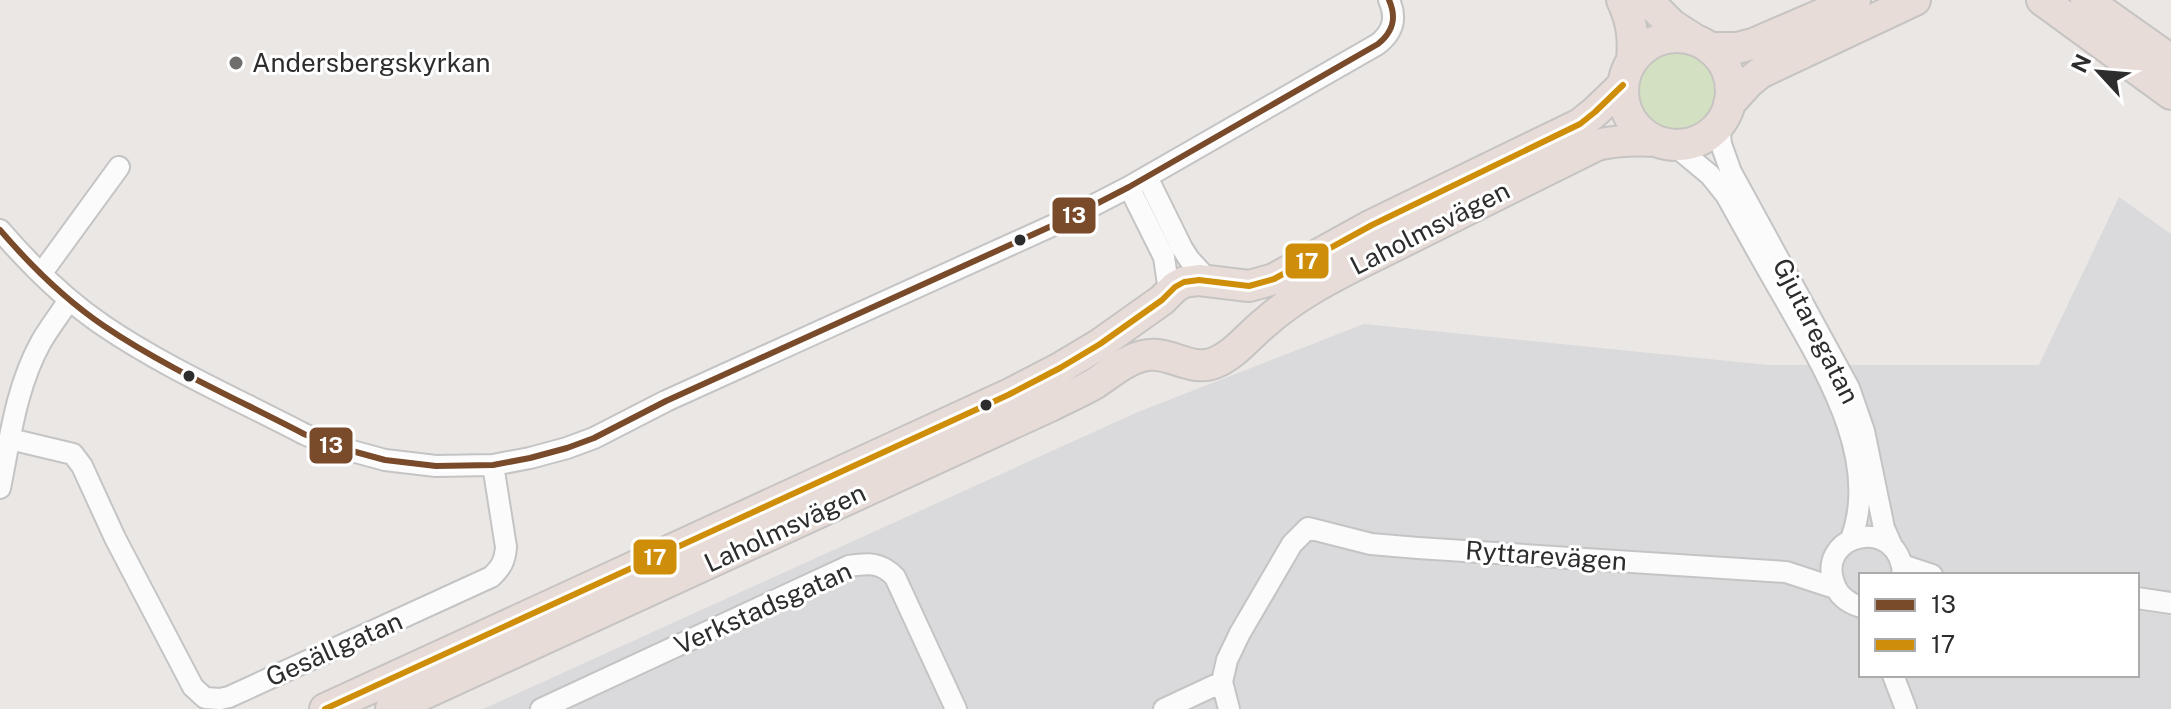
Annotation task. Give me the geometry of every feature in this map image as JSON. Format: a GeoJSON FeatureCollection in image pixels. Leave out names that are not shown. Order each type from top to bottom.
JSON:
{"type":"FeatureCollection","features":[{"type":"Feature","properties":{"kind":"highway"},"geometry":{"type":"LineString","coordinates":[[1622,0],[1633,30],[1624,102],[1630,118],[1641,132],[1665,143]]}},
{"type":"Feature","properties":{"kind":"highway"},"geometry":{"type":"LineString","coordinates":[[1647,0],[1672,25],[1704,45],[1723,64],[1730,94],[1724,114]]}},
{"type":"Feature","properties":{"kind":"highway","name":"Laholmsvägen"},"geometry":{"type":"LineString","coordinates":[[325,709],[1008,395],[1100,344],[1190,280],[1249,286],[1274,279],[1372,225],[1580,124],[1595,112],[1628,73],[1644,48],[1666,38],[1683,38],[1704,45],[1737,48],[1855,0]]}},
{"type":"Feature","properties":{"kind":"highway","name":"Laholmsvägen"},"geometry":{"type":"LineString","coordinates":[[391,709],[1050,406],[1122,365],[1155,355],[1197,366],[1213,363],[1231,353],[1290,303],[1319,284],[1597,145],[1613,141],[1665,143],[1699,140],[1760,73],[1915,0]]}},
{"type":"Feature","properties":{"kind":"highway"},"geometry":{"type":"LineString","coordinates":[[2042,0],[2171,94]]}},
{"type":"Feature","properties":{"kind":"highway"},"geometry":{"type":"LineString","coordinates":[[2086,0],[2171,60]]}},
{"type":"Feature","properties":{"kind":"highway"},"geometry":{"type":"LineString","coordinates":[[2105,0],[2131,19],[2146,42]]}},
{"type":"Feature","properties":{"kind":"highway"},"geometry":{"type":"LineString","coordinates":[[1165,296],[1159,322],[1165,342],[1177,360]]}},
{"type":"Feature","properties":{"kind":"street"},"geometry":{"type":"LineString","coordinates":[[0,230],[69,300],[103,325],[147,352],[304,434],[330,445],[385,460],[436,466],[493,465],[530,458],[594,438],[666,401],[983,258],[1138,182],[1378,44],[1389,34],[1393,23],[1393,8],[1389,0]]}},
{"type":"Feature","properties":{"kind":"street","name":"Gjutaregatan"},"geometry":{"type":"LineString","coordinates":[[1724,114],[1721,144],[1731,172],[1849,388],[1864,431],[1884,528],[1892,546]]}},
{"type":"Feature","properties":{"kind":"street","name":"Gjutaregatan"},"geometry":{"type":"LineString","coordinates":[[1665,143],[1710,175],[1726,195],[1833,389],[1850,434],[1859,487],[1858,518],[1851,539]]}},
{"type":"Feature","properties":{"kind":"street"},"geometry":{"type":"LineString","coordinates":[[41,274],[119,167]]}},
{"type":"Feature","properties":{"kind":"street"},"geometry":{"type":"LineString","coordinates":[[1138,182],[1189,259],[1210,282]]}},
{"type":"Feature","properties":{"kind":"street"},"geometry":{"type":"LineString","coordinates":[[1138,182],[1164,257],[1165,296]]}},
{"type":"Feature","properties":{"kind":"street"},"geometry":{"type":"LineString","coordinates":[[0,488],[18,403],[30,365],[41,342],[69,300]]}},
{"type":"Feature","properties":{"kind":"street","name":"Gesällgatan"},"geometry":{"type":"LineString","coordinates":[[10,439],[73,454],[82,466],[115,538],[193,687],[205,698],[220,699],[491,577],[501,569],[506,547],[493,465]]}},
{"type":"Feature","properties":{"kind":"street","name":"Ryttarevägen"},"geometry":{"type":"LineString","coordinates":[[1222,682],[1227,660],[1240,633],[1292,544],[1308,528],[1371,544],[1786,572],[1835,588],[1858,609]]}},
{"type":"Feature","properties":{"kind":"street"},"geometry":{"type":"LineString","coordinates":[[1851,539],[1862,536],[1883,539],[1898,554],[1902,570]]}},
{"type":"Feature","properties":{"kind":"street","name":"Ryttarevägen"},"geometry":{"type":"LineString","coordinates":[[1786,572],[1835,556],[1851,539]]}},
{"type":"Feature","properties":{"kind":"street"},"geometry":{"type":"LineString","coordinates":[[1835,556],[1832,566],[1835,588]]}},
{"type":"Feature","properties":{"kind":"street","name":"Verkstadsgatan"},"geometry":{"type":"LineString","coordinates":[[541,709],[849,566],[874,563],[895,577],[956,709]]}},
{"type":"Feature","properties":{"kind":"street"},"geometry":{"type":"LineString","coordinates":[[2139,598],[2171,603]]}},
{"type":"Feature","properties":{"kind":"street"},"geometry":{"type":"LineString","coordinates":[[1894,677],[1906,709]]}},
{"type":"Feature","properties":{"kind":"street"},"geometry":{"type":"LineString","coordinates":[[1164,709],[1222,682],[1229,709]]}},
{"type":"Feature","properties":{"kind":"shaded area"},"geometry":{"type":"Polygon","coordinates":[[[2119,197],[2171,234],[2171,709],[483,709],[1138,412],[1364,324],[1768,365],[2039,365],[2119,197]]]}},
{"type":"Feature","properties":{"kind":"green space"},"geometry":{"type":"Polygon","coordinates":[[[1677,52],[1692,55],[1704,64],[1713,76],[1716,91],[1713,106],[1704,118],[1692,127],[1677,130],[1662,127],[1650,118],[1641,106],[1638,91],[1641,76],[1650,64],[1662,55],[1677,52]]]}},
{"type":"Feature","properties":{"kind":"transit line","name":"13"},"geometry":{"type":"LineString","coordinates":[[0,230],[49,281],[104,326],[177,369],[304,434],[330,445],[385,460],[436,466],[493,465],[530,458],[594,438],[666,401],[1067,219],[1129,187],[1378,44],[1392,24],[1389,0]]}},
{"type":"Feature","properties":{"kind":"transit line","name":"17"},"geometry":{"type":"LineString","coordinates":[[325,709],[1008,395],[1100,344],[1184,282],[1199,280],[1249,286],[1274,279],[1372,225],[1580,124],[1623,85]]}},
{"type":"Feature","properties":{"kind":"place","name":"Andersbergskyrkan"},"geometry":{"type":"Point","coordinates":[236,63]}}]}
